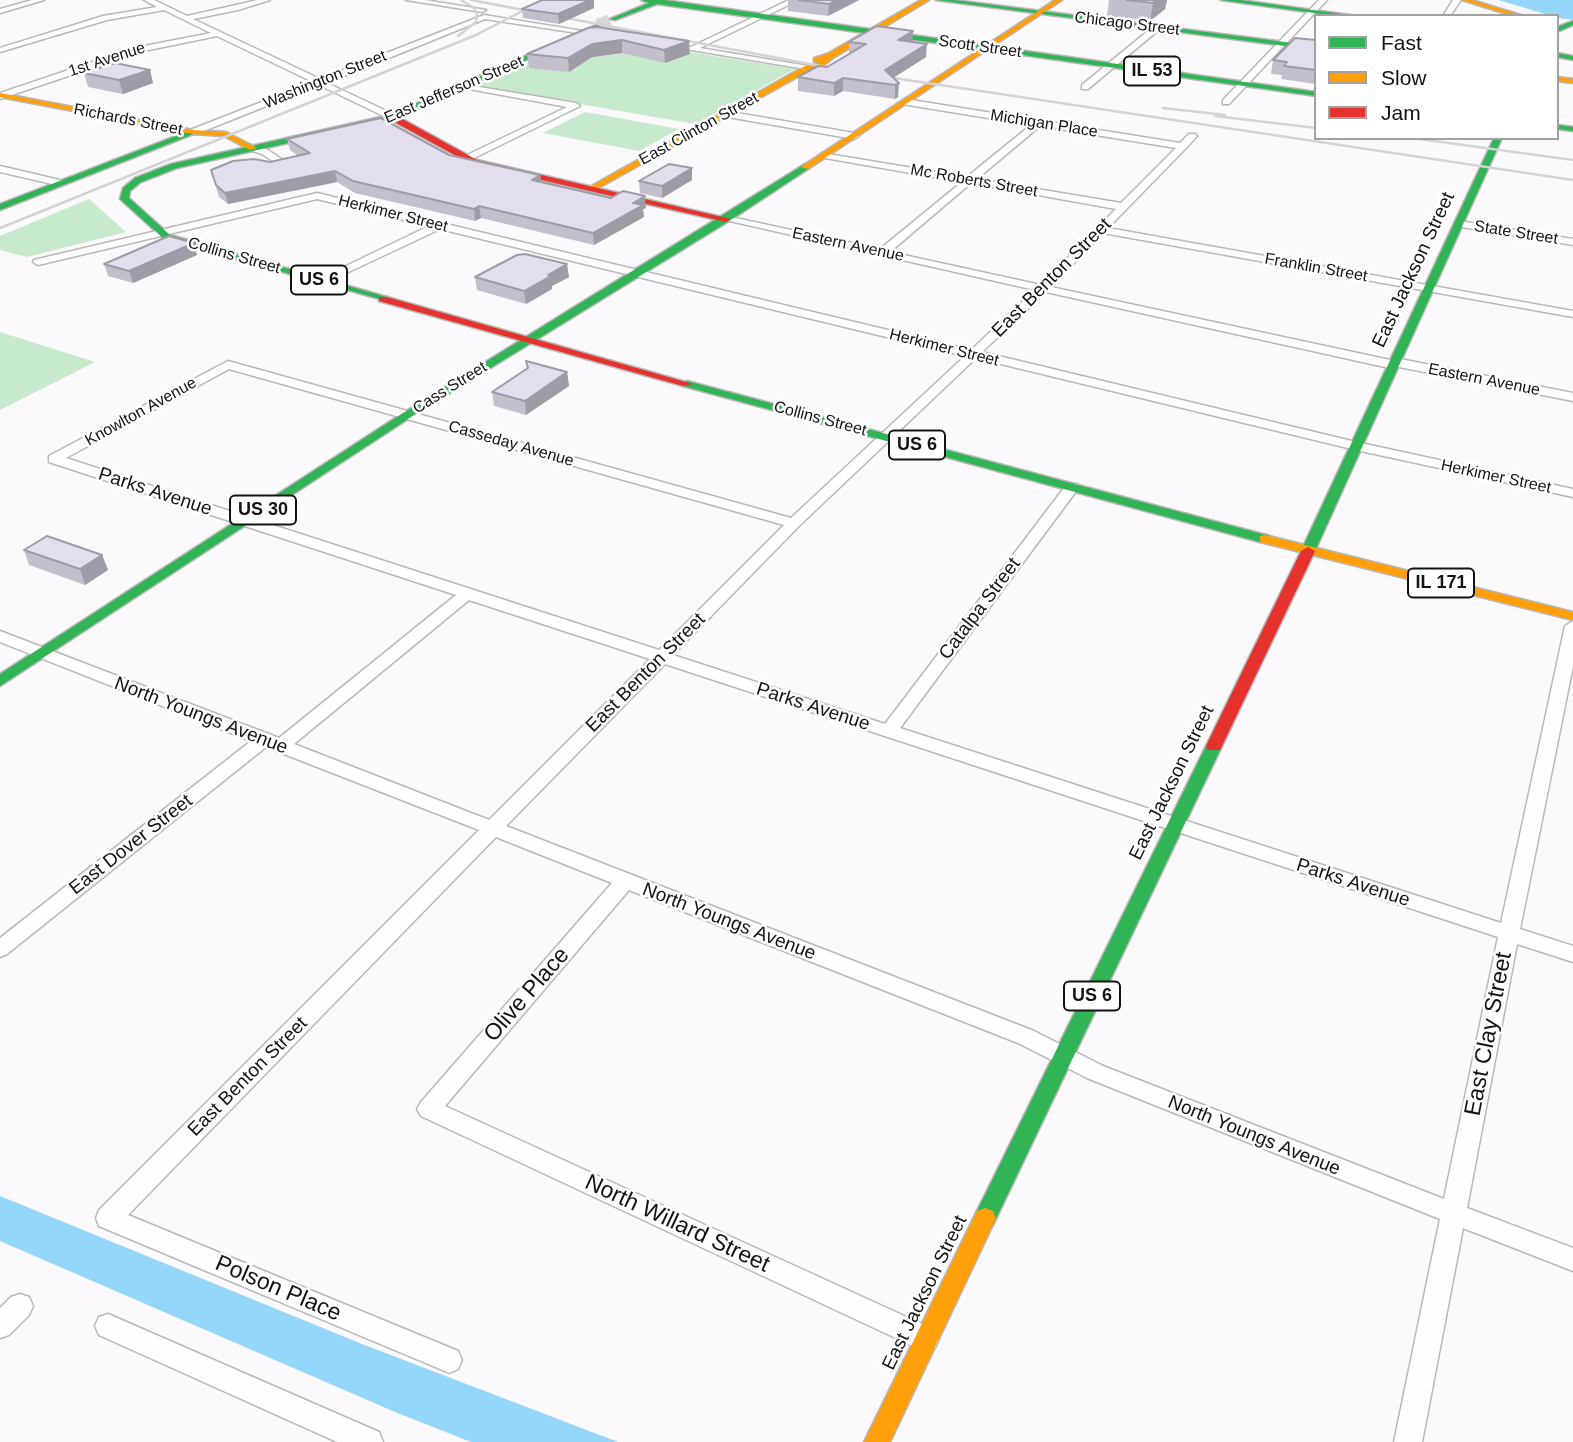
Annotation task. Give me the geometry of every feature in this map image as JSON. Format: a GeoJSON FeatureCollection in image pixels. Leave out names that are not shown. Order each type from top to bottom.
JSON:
{"type":"FeatureCollection","features":[{"type":"Feature","properties":{"kind":"main road","name":"East Clinton Street"},"geometry":{"type":"LineString","coordinates":[[590,189],[807,68],[822,63],[830,55],[926,0]]}},
{"type":"Feature","properties":{"kind":"main road","name":"Chicago Street"},"geometry":{"type":"LineString","coordinates":[[939,0],[1314,48]]}},
{"type":"Feature","properties":{"kind":"main road","name":"Cass Street"},"geometry":{"type":"LineString","coordinates":[[0,681],[407,415],[726,219],[1059,0]]}},
{"type":"Feature","properties":{"kind":"main road"},"geometry":{"type":"LineString","coordinates":[[1224,0],[1318,5],[1347,14]]}},
{"type":"Feature","properties":{"kind":"main road"},"geometry":{"type":"LineString","coordinates":[[1465,0],[1514,14]]}},
{"type":"Feature","properties":{"kind":"main road","name":"Scott Street"},"geometry":{"type":"LineString","coordinates":[[654,1],[1314,93]]}},
{"type":"Feature","properties":{"kind":"main road","name":"East Jefferson Street"},"geometry":{"type":"LineString","coordinates":[[124,199],[128,187],[152,174],[392,117],[605,27],[654,1]]}},
{"type":"Feature","properties":{"kind":"main road","name":"Richards Street"},"geometry":{"type":"LineString","coordinates":[[0,95],[192,132],[234,136],[253,148]]}},
{"type":"Feature","properties":{"kind":"main road","name":"Eastern Avenue"},"geometry":{"type":"LineString","coordinates":[[392,117],[466,159],[726,219]]}},
{"type":"Feature","properties":{"kind":"main road"},"geometry":{"type":"LineString","coordinates":[[0,207],[192,132]]}},
{"type":"Feature","properties":{"kind":"main road"},"geometry":{"type":"LineString","coordinates":[[234,136],[268,141],[294,140]]}},
{"type":"Feature","properties":{"kind":"main road","name":"East Jackson Street"},"geometry":{"type":"LineString","coordinates":[[877,1442],[1308,551],[1497,140]]}},
{"type":"Feature","properties":{"kind":"main road","name":"Collins Street"},"geometry":{"type":"LineString","coordinates":[[124,199],[161,233],[188,244],[526,340],[1308,551],[1573,616]]}},
{"type":"Feature","properties":{"kind":"street"},"geometry":{"type":"LineString","coordinates":[[3,9],[40,0]]}},
{"type":"Feature","properties":{"kind":"street","name":"Eastern Avenue"},"geometry":{"type":"LineString","coordinates":[[148,0],[392,117]]}},
{"type":"Feature","properties":{"kind":"street"},"geometry":{"type":"LineString","coordinates":[[186,18],[266,0]]}},
{"type":"Feature","properties":{"kind":"street"},"geometry":{"type":"LineString","coordinates":[[410,0],[483,14],[605,27]]}},
{"type":"Feature","properties":{"kind":"street"},"geometry":{"type":"LineString","coordinates":[[695,49],[795,0]]}},
{"type":"Feature","properties":{"kind":"street"},"geometry":{"type":"LineString","coordinates":[[1226,102],[1318,5]]}},
{"type":"Feature","properties":{"kind":"street"},"geometry":{"type":"LineString","coordinates":[[0,50],[106,18],[164,8]]}},
{"type":"Feature","properties":{"kind":"street","name":"Washington Street"},"geometry":{"type":"LineString","coordinates":[[192,132],[458,28],[483,14]]}},
{"type":"Feature","properties":{"kind":"street"},"geometry":{"type":"LineString","coordinates":[[1085,87],[1157,28]]}},
{"type":"Feature","properties":{"kind":"street","name":"1st Avenue"},"geometry":{"type":"LineString","coordinates":[[0,95],[137,50],[217,34]]}},
{"type":"Feature","properties":{"kind":"street"},"geometry":{"type":"LineString","coordinates":[[651,43],[807,68]]}},
{"type":"Feature","properties":{"kind":"street"},"geometry":{"type":"LineString","coordinates":[[464,86],[576,106],[466,159]]}},
{"type":"Feature","properties":{"kind":"street","name":"Michigan Place"},"geometry":{"type":"LineString","coordinates":[[905,102],[1183,146]]}},
{"type":"Feature","properties":{"kind":"street"},"geometry":{"type":"LineString","coordinates":[[725,114],[854,136]]}},
{"type":"Feature","properties":{"kind":"street"},"geometry":{"type":"LineString","coordinates":[[882,253],[1038,123]]}},
{"type":"Feature","properties":{"kind":"street","name":"East Benton Street"},"geometry":{"type":"LineString","coordinates":[[108,1218],[794,523],[1044,288],[1192,136]]}},
{"type":"Feature","properties":{"kind":"street"},"geometry":{"type":"LineString","coordinates":[[253,148],[265,152],[288,167]]}},
{"type":"Feature","properties":{"kind":"street","name":"Mc Roberts Street"},"geometry":{"type":"LineString","coordinates":[[825,155],[1124,207]]}},
{"type":"Feature","properties":{"kind":"street"},"geometry":{"type":"LineString","coordinates":[[0,169],[61,183]]}},
{"type":"Feature","properties":{"kind":"street","name":"Herkimer Street"},"geometry":{"type":"LineString","coordinates":[[161,233],[317,195],[1356,446],[1573,493]]}},
{"type":"Feature","properties":{"kind":"street","name":"Eastern Avenue"},"geometry":{"type":"LineString","coordinates":[[726,219],[1394,363],[1573,397]]}},
{"type":"Feature","properties":{"kind":"street","name":"State Street"},"geometry":{"type":"LineString","coordinates":[[1459,224],[1573,242]]}},
{"type":"Feature","properties":{"kind":"street"},"geometry":{"type":"LineString","coordinates":[[323,281],[439,225]]}},
{"type":"Feature","properties":{"kind":"street","name":"Franklin Street"},"geometry":{"type":"LineString","coordinates":[[1101,230],[1573,314]]}},
{"type":"Feature","properties":{"kind":"street"},"geometry":{"type":"LineString","coordinates":[[38,262],[161,233]]}},
{"type":"Feature","properties":{"kind":"street","name":"Casseday Avenue"},"geometry":{"type":"LineString","coordinates":[[228,365],[794,523]]}},
{"type":"Feature","properties":{"kind":"street","name":"Knowlton Avenue"},"geometry":{"type":"LineString","coordinates":[[54,459],[228,365]]}},
{"type":"Feature","properties":{"kind":"street","name":"Parks Avenue"},"geometry":{"type":"LineString","coordinates":[[54,459],[1573,954]]}},
{"type":"Feature","properties":{"kind":"street","name":"Catalpa Street"},"geometry":{"type":"LineString","coordinates":[[888,732],[1072,487]]}},
{"type":"Feature","properties":{"kind":"street","name":"East Dover Street"},"geometry":{"type":"LineString","coordinates":[[0,949],[467,594]]}},
{"type":"Feature","properties":{"kind":"street","name":"East Clay Street"},"geometry":{"type":"LineString","coordinates":[[1408,1442],[1573,626]]}},
{"type":"Feature","properties":{"kind":"street","name":"North Youngs Avenue"},"geometry":{"type":"LineString","coordinates":[[0,636],[1026,1037],[1095,1072],[1573,1260]]}},
{"type":"Feature","properties":{"kind":"street","name":"Olive Place"},"geometry":{"type":"LineString","coordinates":[[429,1109],[625,881]]}},
{"type":"Feature","properties":{"kind":"street","name":"North Willard Street"},"geometry":{"type":"LineString","coordinates":[[429,1109],[926,1339]]}},
{"type":"Feature","properties":{"kind":"street","name":"Polson Place"},"geometry":{"type":"LineString","coordinates":[[108,1218],[449,1360]]}},
{"type":"Feature","properties":{"kind":"street"},"geometry":{"type":"LineString","coordinates":[[0,1326],[20,1306]]}},
{"type":"Feature","properties":{"kind":"street"},"geometry":{"type":"LineString","coordinates":[[108,1326],[369,1442]]}},
{"type":"Feature","properties":{"kind":"green space"},"geometry":{"type":"Polygon","coordinates":[[[590,36],[795,69],[695,124],[476,86],[590,36]]]}},
{"type":"Feature","properties":{"kind":"green space"},"geometry":{"type":"Polygon","coordinates":[[[585,112],[679,129],[639,151],[543,133],[585,112]]]}},
{"type":"Feature","properties":{"kind":"green space"},"geometry":{"type":"Polygon","coordinates":[[[89,199],[126,232],[27,257],[0,250],[0,236],[89,199]]]}},
{"type":"Feature","properties":{"kind":"green space"},"geometry":{"type":"Polygon","coordinates":[[[0,332],[95,362],[0,410],[0,332]]]}},
{"type":"Feature","properties":{"kind":"water"},"geometry":{"type":"Polygon","coordinates":[[[1498,0],[1573,0],[1573,20],[1559,18],[1559,14],[1545,14],[1498,0]]]}},
{"type":"Feature","properties":{"kind":"water"},"geometry":{"type":"Polygon","coordinates":[[[0,1196],[362,1344],[618,1442],[471,1442],[395,1412],[0,1241],[0,1196]]]}},
{"type":"Feature","properties":{"kind":"building"},"geometry":{"type":"Polygon","coordinates":[[[542,0],[590,0],[558,14],[522,9],[542,0]]]}},
{"type":"Feature","properties":{"kind":"building"},"geometry":{"type":"Polygon","coordinates":[[[799,0],[836,0],[829,4],[799,0]]]}},
{"type":"Feature","properties":{"kind":"building"},"geometry":{"type":"Polygon","coordinates":[[[1127,0],[1157,0],[1153,3],[1127,0]]]}},
{"type":"Feature","properties":{"kind":"building"},"geometry":{"type":"Polygon","coordinates":[[[877,26],[913,31],[898,40],[927,44],[885,70],[899,83],[895,85],[843,78],[834,83],[798,77],[818,66],[827,67],[866,44],[849,42],[877,26]]]}},
{"type":"Feature","properties":{"kind":"building"},"geometry":{"type":"Polygon","coordinates":[[[597,27],[689,41],[664,50],[622,40],[592,44],[568,58],[527,54],[588,28],[597,27]]]}},
{"type":"Feature","properties":{"kind":"building"},"geometry":{"type":"Polygon","coordinates":[[[1295,38],[1314,40],[1314,70],[1284,66],[1287,62],[1273,60],[1295,38]]]}},
{"type":"Feature","properties":{"kind":"building"},"geometry":{"type":"Polygon","coordinates":[[[115,63],[150,70],[119,80],[84,73],[115,63]]]}},
{"type":"Feature","properties":{"kind":"building"},"geometry":{"type":"Polygon","coordinates":[[[381,118],[449,155],[540,175],[532,180],[611,198],[623,191],[645,196],[633,203],[643,205],[593,233],[479,206],[474,209],[353,181],[335,171],[225,193],[216,185],[211,170],[233,161],[254,159],[270,162],[310,153],[287,139],[381,118]]]}},
{"type":"Feature","properties":{"kind":"building"},"geometry":{"type":"Polygon","coordinates":[[[669,164],[692,168],[662,186],[639,181],[669,164]]]}},
{"type":"Feature","properties":{"kind":"building"},"geometry":{"type":"Polygon","coordinates":[[[169,236],[194,243],[129,271],[104,264],[169,236]]]}},
{"type":"Feature","properties":{"kind":"building"},"geometry":{"type":"Polygon","coordinates":[[[525,254],[567,264],[524,291],[475,277],[517,255],[525,254]]]}},
{"type":"Feature","properties":{"kind":"building"},"geometry":{"type":"Polygon","coordinates":[[[526,361],[567,372],[525,401],[492,392],[528,368],[526,361]]]}},
{"type":"Feature","properties":{"kind":"building"},"geometry":{"type":"Polygon","coordinates":[[[47,536],[102,555],[80,569],[24,550],[47,536]]]}},
{"type":"Feature","properties":{"kind":"tunnel"},"geometry":{"type":"LineString","coordinates":[[598,26],[613,19]]}},
{"type":"Feature","properties":{"kind":"railway"},"geometry":{"type":"LineString","coordinates":[[458,36],[476,22],[477,14],[474,8],[461,0]]}},
{"type":"Feature","properties":{"kind":"railway"},"geometry":{"type":"LineString","coordinates":[[471,0],[524,10]]}},
{"type":"Feature","properties":{"kind":"railway"},"geometry":{"type":"LineString","coordinates":[[524,10],[544,0]]}},
{"type":"Feature","properties":{"kind":"railway"},"geometry":{"type":"LineString","coordinates":[[0,228],[476,35],[524,10]]}},
{"type":"Feature","properties":{"kind":"railway"},"geometry":{"type":"LineString","coordinates":[[524,10],[836,69]]}},
{"type":"Feature","properties":{"kind":"railway"},"geometry":{"type":"LineString","coordinates":[[874,75],[1573,180]]}},
{"type":"Feature","properties":{"kind":"railway"},"geometry":{"type":"LineString","coordinates":[[1163,108],[1225,115]]}},
{"type":"Feature","properties":{"kind":"railway"},"geometry":{"type":"LineString","coordinates":[[1215,116],[1314,128]]}},
{"type":"Feature","properties":{"kind":"railway"},"geometry":{"type":"LineString","coordinates":[[1427,140],[1573,160]]}},
{"type":"Feature","properties":{"kind":"traffic: fast"},"geometry":{"type":"LineString","coordinates":[[644,0],[1314,94]]}},
{"type":"Feature","properties":{"kind":"traffic: fast"},"geometry":{"type":"LineString","coordinates":[[613,19],[661,0]]}},
{"type":"Feature","properties":{"kind":"traffic: fast"},"geometry":{"type":"LineString","coordinates":[[939,0],[1314,48]]}},
{"type":"Feature","properties":{"kind":"traffic: fast"},"geometry":{"type":"LineString","coordinates":[[1224,0],[1338,14]]}},
{"type":"Feature","properties":{"kind":"traffic: fast"},"geometry":{"type":"LineString","coordinates":[[1559,29],[1573,23]]}},
{"type":"Feature","properties":{"kind":"traffic: fast"},"geometry":{"type":"LineString","coordinates":[[383,299],[167,237],[124,199],[126,190],[138,180],[174,166],[392,117],[598,26]]}},
{"type":"Feature","properties":{"kind":"traffic: fast"},"geometry":{"type":"LineString","coordinates":[[1559,55],[1573,58]]}},
{"type":"Feature","properties":{"kind":"traffic: fast"},"geometry":{"type":"LineString","coordinates":[[1559,127],[1573,129]]}},
{"type":"Feature","properties":{"kind":"traffic: fast"},"geometry":{"type":"LineString","coordinates":[[0,207],[192,133]]}},
{"type":"Feature","properties":{"kind":"traffic: fast"},"geometry":{"type":"LineString","coordinates":[[1308,551],[1497,140]]}},
{"type":"Feature","properties":{"kind":"traffic: fast"},"geometry":{"type":"LineString","coordinates":[[0,681],[407,415],[726,219],[805,167]]}},
{"type":"Feature","properties":{"kind":"traffic: fast"},"geometry":{"type":"LineString","coordinates":[[687,384],[1265,539]]}},
{"type":"Feature","properties":{"kind":"traffic: fast"},"geometry":{"type":"LineString","coordinates":[[985,1218],[1214,746]]}},
{"type":"Feature","properties":{"kind":"traffic: slow"},"geometry":{"type":"LineString","coordinates":[[817,60],[830,56],[926,0]]}},
{"type":"Feature","properties":{"kind":"traffic: slow"},"geometry":{"type":"LineString","coordinates":[[805,167],[1059,0]]}},
{"type":"Feature","properties":{"kind":"traffic: slow"},"geometry":{"type":"LineString","coordinates":[[1465,0],[1514,14]]}},
{"type":"Feature","properties":{"kind":"traffic: slow"},"geometry":{"type":"LineString","coordinates":[[590,189],[808,68],[816,67],[830,56]]}},
{"type":"Feature","properties":{"kind":"traffic: slow"},"geometry":{"type":"LineString","coordinates":[[1559,79],[1573,81]]}},
{"type":"Feature","properties":{"kind":"traffic: slow"},"geometry":{"type":"LineString","coordinates":[[0,95],[193,132],[226,134],[253,148]]}},
{"type":"Feature","properties":{"kind":"traffic: slow"},"geometry":{"type":"LineString","coordinates":[[1265,539],[1573,616]]}},
{"type":"Feature","properties":{"kind":"traffic: slow"},"geometry":{"type":"LineString","coordinates":[[877,1442],[985,1218]]}},
{"type":"Feature","properties":{"kind":"traffic: jam"},"geometry":{"type":"LineString","coordinates":[[392,117],[474,162],[726,219]]}},
{"type":"Feature","properties":{"kind":"traffic: jam"},"geometry":{"type":"LineString","coordinates":[[383,299],[687,384]]}},
{"type":"Feature","properties":{"kind":"traffic: jam"},"geometry":{"type":"LineString","coordinates":[[1214,746],[1308,551]]}}]}
